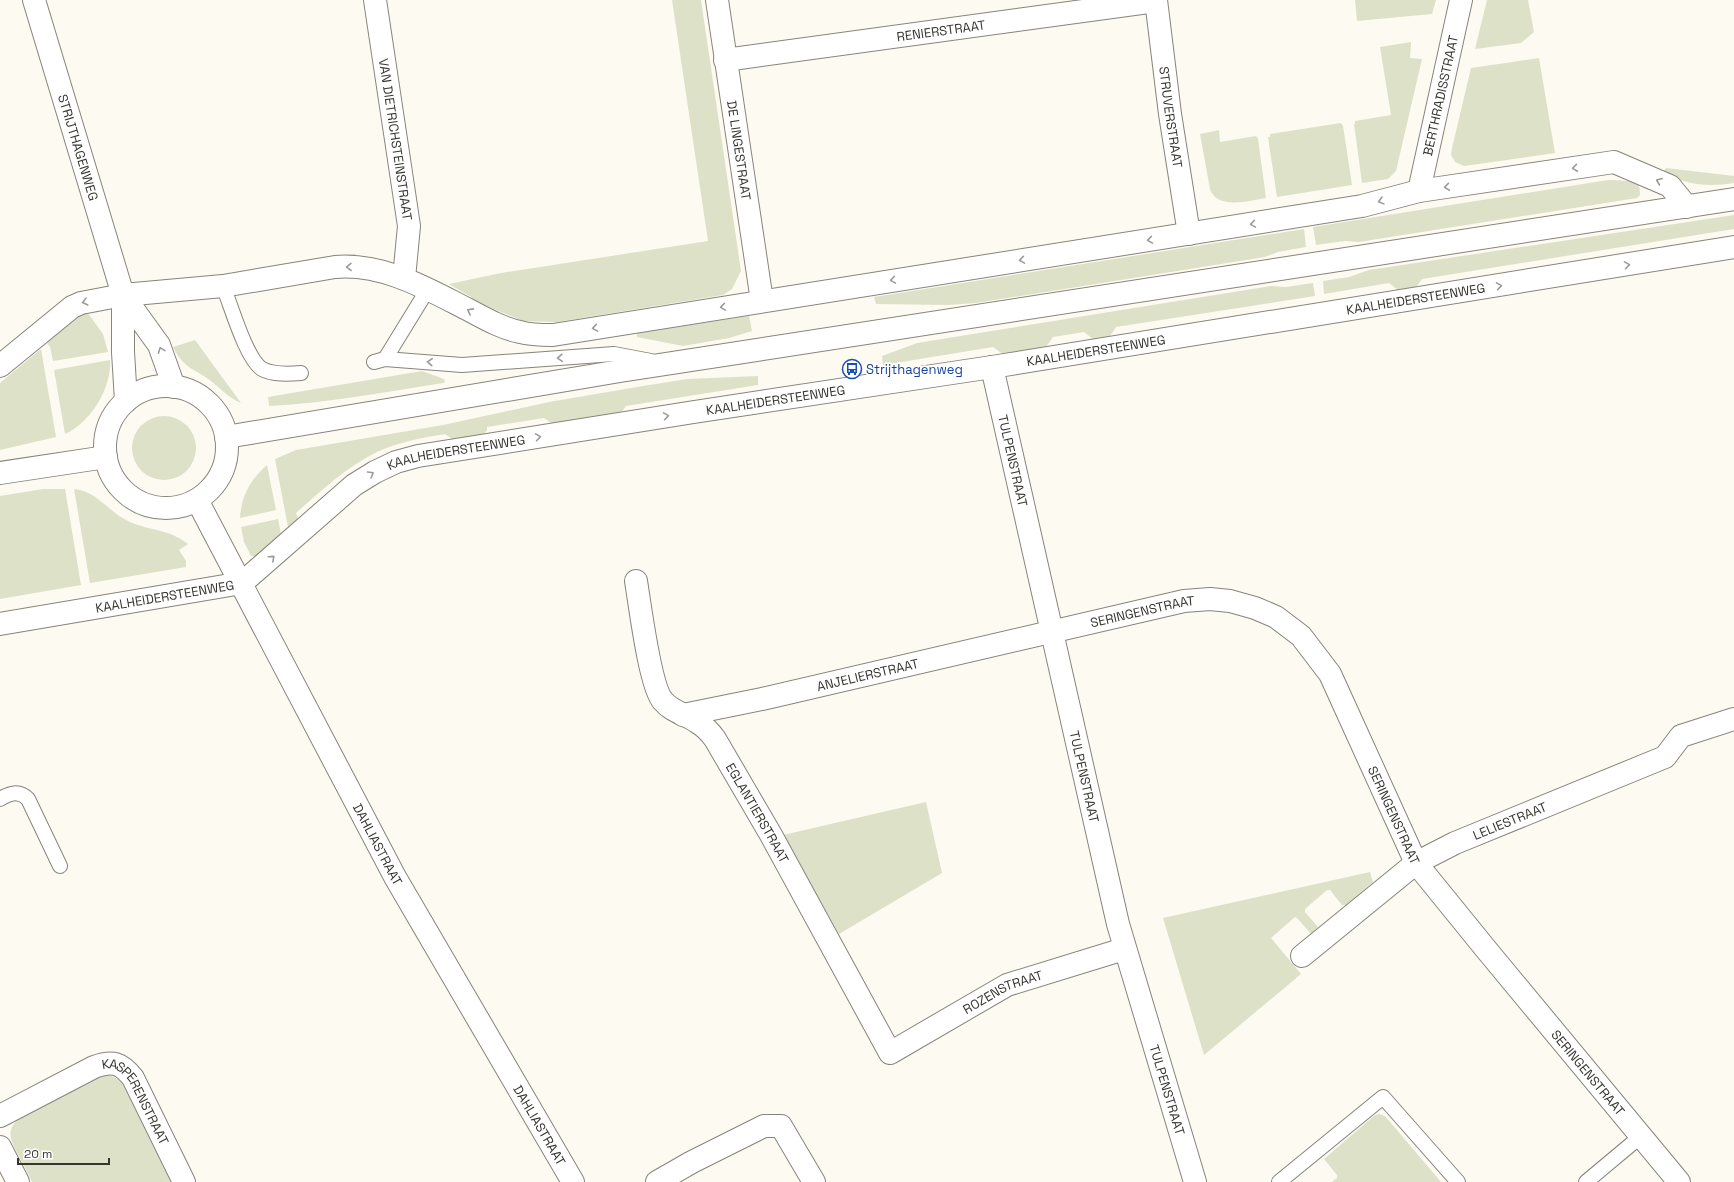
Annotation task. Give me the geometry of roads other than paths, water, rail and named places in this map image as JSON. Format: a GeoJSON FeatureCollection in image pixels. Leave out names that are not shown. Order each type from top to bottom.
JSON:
{"type":"FeatureCollection","features":[{"type":"Feature","properties":{"kind":"street","name":"STRIJTHAGENWEG"},"geometry":{"type":"LineString","coordinates":[[34,0],[123,295],[122,352],[126,401]]}},
{"type":"Feature","properties":{"kind":"street","name":"VAN DIETRICHSTEINSTRAAT"},"geometry":{"type":"LineString","coordinates":[[375,0],[409,226],[404,278]]}},
{"type":"Feature","properties":{"kind":"street","name":"DE LINGESTRAAT"},"geometry":{"type":"LineString","coordinates":[[717,0],[762,301]]}},
{"type":"Feature","properties":{"kind":"street","name":"RENIERSTRAAT"},"geometry":{"type":"LineString","coordinates":[[725,60],[1156,0]]}},
{"type":"Feature","properties":{"kind":"street","name":"STRUVERSTRAAT"},"geometry":{"type":"LineString","coordinates":[[1156,0],[1170,114],[1188,234]]}},
{"type":"Feature","properties":{"kind":"street","name":"BERTHRADISSTRAAT"},"geometry":{"type":"LineString","coordinates":[[1419,191],[1461,0]]}},
{"type":"Feature","properties":{"kind":"street"},"geometry":{"type":"LineString","coordinates":[[0,366],[72,307],[81,303],[123,295],[223,286],[352,266],[369,268],[404,278],[428,288],[493,323],[519,332],[536,335],[553,335],[1362,206],[1419,191],[1614,162],[1670,186],[1686,207]]}},
{"type":"Feature","properties":{"kind":"street"},"geometry":{"type":"LineString","coordinates":[[226,437],[668,364],[1734,199]]}},
{"type":"Feature","properties":{"kind":"street","name":"KAALHEIDERSTEENWEG"},"geometry":{"type":"LineString","coordinates":[[0,624],[242,583],[354,485],[375,472],[396,462],[418,456],[686,413],[992,367],[1734,247]]}},
{"type":"Feature","properties":{"kind":"street","name":"STRIJTHAGENWEG"},"geometry":{"type":"LineString","coordinates":[[123,295],[159,344],[174,387]]}},
{"type":"Feature","properties":{"kind":"street","name":"TULPENSTRAAT"},"geometry":{"type":"LineString","coordinates":[[992,367],[1124,949],[1195,1182]]}},
{"type":"Feature","properties":{"kind":"street"},"geometry":{"type":"LineString","coordinates":[[162,386],[174,387],[195,394],[212,408],[223,427],[226,437],[227,450],[221,473],[215,483],[197,500],[181,506],[164,508],[148,505],[132,498],[120,487],[110,473],[106,457],[105,441],[108,426],[116,412],[126,401],[149,388],[162,386]]}},
{"type":"Feature","properties":{"kind":"street"},"geometry":{"type":"LineString","coordinates":[[0,473],[106,457]]}},
{"type":"Feature","properties":{"kind":"street","name":"DAHLIASTRAAT"},"geometry":{"type":"LineString","coordinates":[[197,500],[242,583],[395,877],[573,1182]]}},
{"type":"Feature","properties":{"kind":"street","name":"EGLANTIERSTRAAT"},"geometry":{"type":"LineString","coordinates":[[636,581],[654,683],[662,700],[670,708],[697,722],[715,739],[771,835],[890,1053]]}},
{"type":"Feature","properties":{"kind":"street","name":"SERINGENSTRAAT"},"geometry":{"type":"LineString","coordinates":[[1051,632],[1184,602],[1210,599],[1230,601],[1255,608],[1276,617],[1301,636],[1330,674],[1416,863],[1679,1182]]}},
{"type":"Feature","properties":{"kind":"street","name":"ANJELIERSTRAAT"},"geometry":{"type":"LineString","coordinates":[[684,714],[762,699],[1051,632]]}},
{"type":"Feature","properties":{"kind":"street","name":"LELIESTRAAT"},"geometry":{"type":"LineString","coordinates":[[1302,956],[1416,863],[1455,843],[1665,757],[1681,736],[1734,719]]}},
{"type":"Feature","properties":{"kind":"street","name":"ROZENSTRAAT"},"geometry":{"type":"LineString","coordinates":[[890,1053],[1007,985],[1124,949]]}},
{"type":"Feature","properties":{"kind":"street","name":"KASPERENSTRAAT"},"geometry":{"type":"LineString","coordinates":[[0,1116],[94,1067],[106,1063],[116,1064],[125,1068],[133,1078],[184,1182]]}},
{"type":"Feature","properties":{"kind":"street"},"geometry":{"type":"LineString","coordinates":[[657,1182],[692,1162],[764,1126],[781,1126],[814,1182]]}},
{"type":"Feature","properties":{"kind":"street"},"geometry":{"type":"LineString","coordinates":[[0,1147],[18,1182]]}},
{"type":"Feature","properties":{"kind":"lane"},"geometry":{"type":"LineString","coordinates":[[223,286],[248,350],[257,365],[271,372],[301,373]]}},
{"type":"Feature","properties":{"kind":"lane"},"geometry":{"type":"LineString","coordinates":[[428,288],[379,360],[462,365],[614,354],[668,364]]}},
{"type":"Feature","properties":{"kind":"lane"},"geometry":{"type":"LineString","coordinates":[[0,798],[16,793],[22,794],[28,799],[60,866]]}},
{"type":"Feature","properties":{"kind":"lane"},"geometry":{"type":"LineString","coordinates":[[1279,1182],[1383,1097],[1458,1182]]}},
{"type":"Feature","properties":{"kind":"lane"},"geometry":{"type":"LineString","coordinates":[[1586,1182],[1641,1136]]}},
{"type":"Feature","properties":{"kind":"place","name":"Strijthagenweg"},"geometry":{"type":"Point","coordinates":[852,369]}}]}
